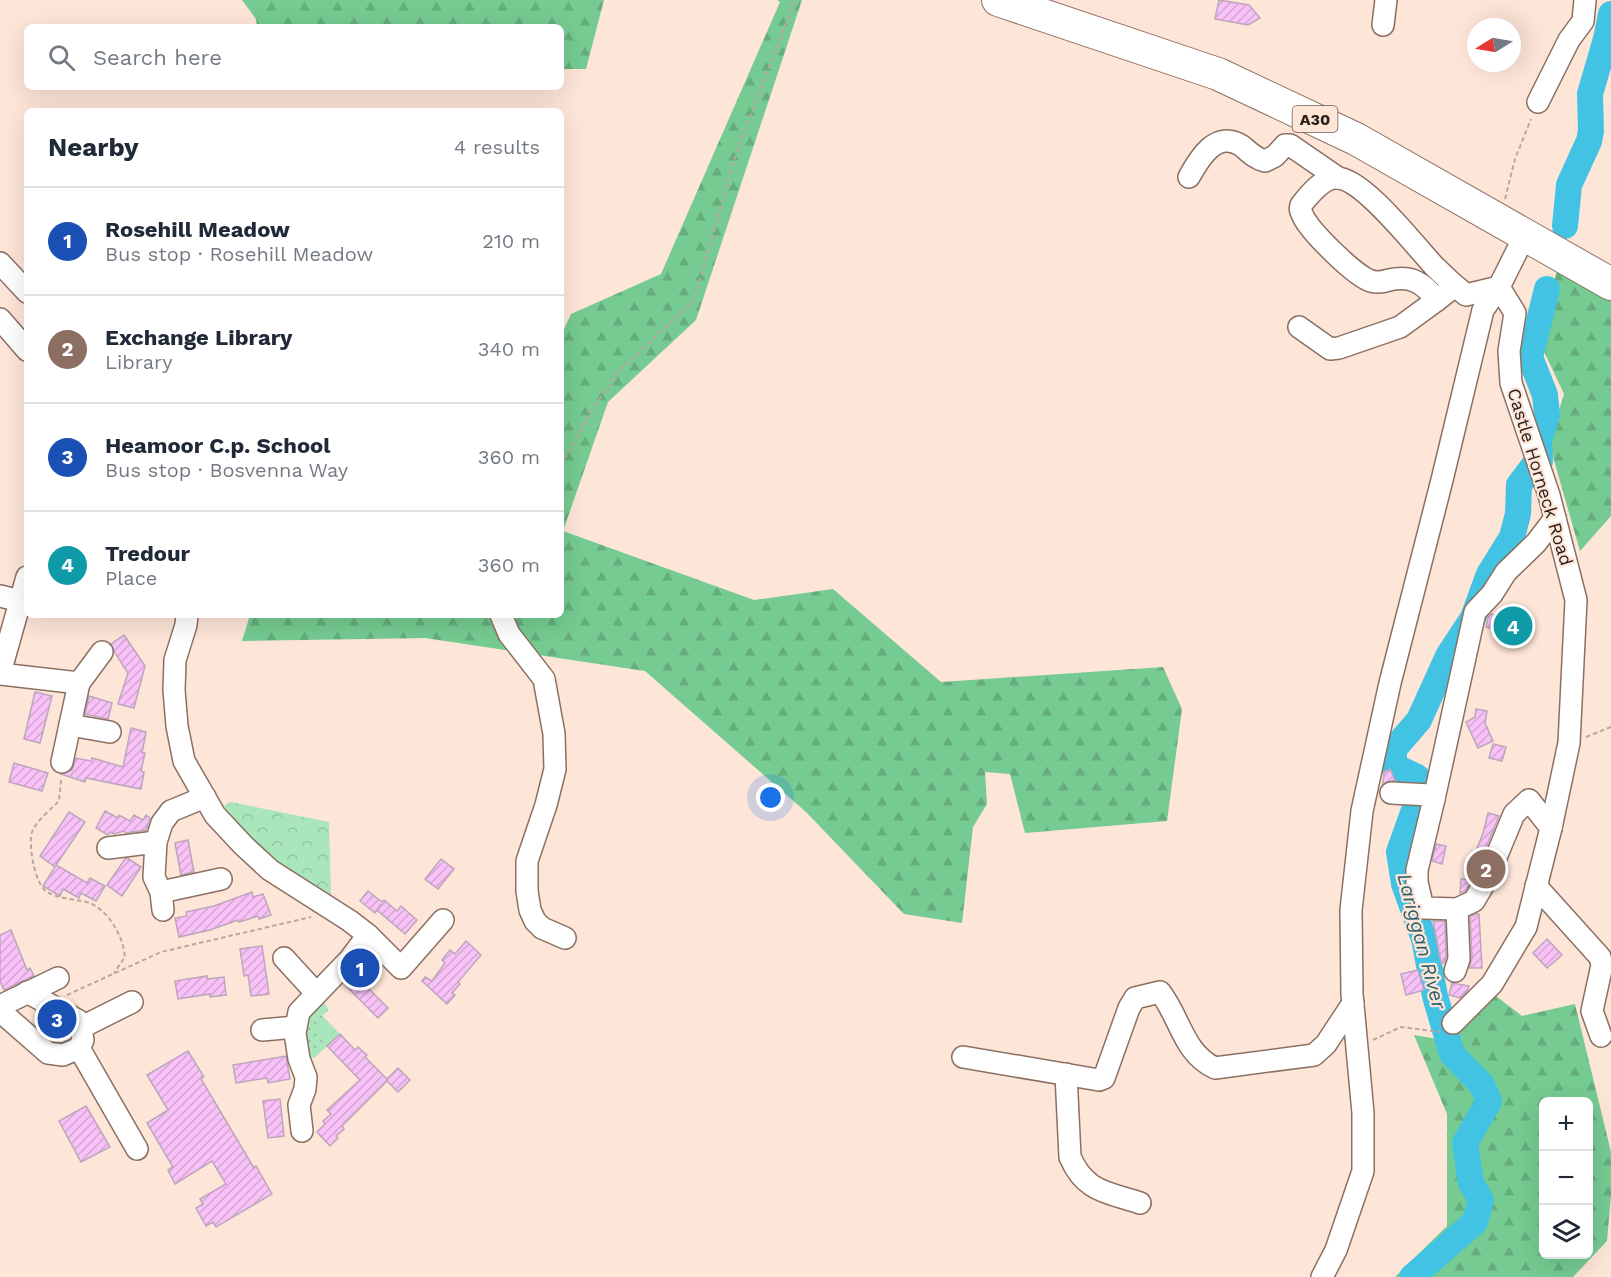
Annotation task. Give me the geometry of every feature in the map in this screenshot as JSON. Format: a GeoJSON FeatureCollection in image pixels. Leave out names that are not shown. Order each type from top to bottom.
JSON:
{"type":"FeatureCollection","features":[{"type":"Feature","properties":{"kind":"highway","name":"A30"},"geometry":{"type":"LineString","coordinates":[[998,0],[1218,74],[1356,139],[1611,284]]}},
{"type":"Feature","properties":{"kind":"street"},"geometry":{"type":"LineString","coordinates":[[1538,102],[1569,40],[1583,21],[1585,0]]}},
{"type":"Feature","properties":{"kind":"street"},"geometry":{"type":"LineString","coordinates":[[1189,177],[1205,151],[1216,144],[1229,142],[1238,144],[1258,158],[1265,160],[1275,156],[1285,145],[1290,145],[1371,196],[1438,270],[1466,295],[1499,287]]}},
{"type":"Feature","properties":{"kind":"street"},"geometry":{"type":"LineString","coordinates":[[1338,177],[1326,180],[1305,200],[1300,209],[1305,220],[1342,261],[1367,279],[1380,282],[1406,278],[1427,288],[1437,300]]}},
{"type":"Feature","properties":{"kind":"street"},"geometry":{"type":"LineString","coordinates":[[1322,1277],[1336,1250],[1364,1171],[1364,1113],[1353,1003],[1351,910],[1365,800],[1390,683],[1483,310],[1499,287],[1512,228]]}},
{"type":"Feature","properties":{"kind":"street"},"geometry":{"type":"LineString","coordinates":[[0,263],[24,289]]}},
{"type":"Feature","properties":{"kind":"street"},"geometry":{"type":"LineString","coordinates":[[1299,327],[1330,349],[1339,348],[1400,327],[1455,286]]}},
{"type":"Feature","properties":{"kind":"street","name":"Castle Horneck Road"},"geometry":{"type":"LineString","coordinates":[[1448,1028],[1492,984],[1526,927],[1551,828],[1569,743],[1576,600],[1549,495],[1511,383],[1509,351],[1515,313],[1499,287]]}},
{"type":"Feature","properties":{"kind":"street"},"geometry":{"type":"LineString","coordinates":[[0,319],[24,347]]}},
{"type":"Feature","properties":{"kind":"street"},"geometry":{"type":"LineString","coordinates":[[1551,828],[1529,800],[1514,813],[1487,879],[1474,901],[1457,909],[1423,908],[1417,870],[1417,796],[1475,612],[1492,594],[1506,572],[1536,543],[1555,518]]}},
{"type":"Feature","properties":{"kind":"street"},"geometry":{"type":"LineString","coordinates":[[24,581],[10,599],[0,673],[79,683]]}},
{"type":"Feature","properties":{"kind":"street"},"geometry":{"type":"LineString","coordinates":[[187,618],[175,660],[174,690],[177,726],[184,761],[215,815],[270,870],[368,935],[401,968],[443,920]]}},
{"type":"Feature","properties":{"kind":"street"},"geometry":{"type":"LineString","coordinates":[[502,618],[509,634],[544,679],[554,734],[555,769],[546,806],[527,861],[527,891],[530,910],[535,921],[542,928],[565,938]]}},
{"type":"Feature","properties":{"kind":"street"},"geometry":{"type":"LineString","coordinates":[[62,762],[79,683],[102,652]]}},
{"type":"Feature","properties":{"kind":"street"},"geometry":{"type":"LineString","coordinates":[[70,725],[110,732]]}},
{"type":"Feature","properties":{"kind":"street"},"geometry":{"type":"LineString","coordinates":[[205,797],[171,811],[162,823],[156,842],[154,877],[162,901],[221,879]]}},
{"type":"Feature","properties":{"kind":"street"},"geometry":{"type":"LineString","coordinates":[[108,848],[156,842]]}},
{"type":"Feature","properties":{"kind":"street"},"geometry":{"type":"LineString","coordinates":[[1536,886],[1600,957],[1602,965],[1592,1011],[1601,1036]]}},
{"type":"Feature","properties":{"kind":"street"},"geometry":{"type":"LineString","coordinates":[[1455,971],[1459,959],[1457,909]]}},
{"type":"Feature","properties":{"kind":"street"},"geometry":{"type":"LineString","coordinates":[[302,1131],[299,1105],[305,1089],[306,1077],[299,1059],[296,1027],[299,1012],[350,959],[368,935]]}},
{"type":"Feature","properties":{"kind":"street"},"geometry":{"type":"LineString","coordinates":[[284,958],[316,993]]}},
{"type":"Feature","properties":{"kind":"street"},"geometry":{"type":"LineString","coordinates":[[0,1006],[58,978]]}},
{"type":"Feature","properties":{"kind":"street"},"geometry":{"type":"LineString","coordinates":[[27,992],[79,1021],[80,1038],[137,1149]]}},
{"type":"Feature","properties":{"kind":"street"},"geometry":{"type":"LineString","coordinates":[[963,1057],[1099,1080],[1104,1078],[1129,1008],[1135,998],[1148,993],[1160,992],[1171,1006],[1188,1046],[1208,1065],[1215,1068],[1314,1055],[1326,1044],[1353,1003]]}},
{"type":"Feature","properties":{"kind":"street"},"geometry":{"type":"LineString","coordinates":[[0,1011],[48,1053],[63,1055],[80,1038],[132,1002]]}},
{"type":"Feature","properties":{"kind":"street"},"geometry":{"type":"LineString","coordinates":[[262,1030],[296,1027]]}},
{"type":"Feature","properties":{"kind":"street"},"geometry":{"type":"LineString","coordinates":[[1066,1074],[1070,1157],[1075,1168],[1082,1179],[1094,1188],[1140,1203]]}},
{"type":"Feature","properties":{"kind":"path"},"geometry":{"type":"LineString","coordinates":[[564,460],[595,405],[622,368],[694,301],[737,150],[795,0]]}},
{"type":"Feature","properties":{"kind":"path"},"geometry":{"type":"LineString","coordinates":[[1512,228],[1515,159],[1538,102]]}},
{"type":"Feature","properties":{"kind":"path"},"geometry":{"type":"LineString","coordinates":[[1569,743],[1611,727]]}},
{"type":"Feature","properties":{"kind":"path"},"geometry":{"type":"LineString","coordinates":[[62,762],[59,801],[32,833],[33,858],[39,886],[47,892],[70,900],[91,904],[116,928],[124,943],[125,957],[114,973]]}},
{"type":"Feature","properties":{"kind":"path"},"geometry":{"type":"LineString","coordinates":[[51,1004],[161,952],[334,911]]}},
{"type":"Feature","properties":{"kind":"path"},"geometry":{"type":"LineString","coordinates":[[1357,1047],[1401,1027],[1448,1028]]}},
{"type":"Feature","properties":{"kind":"green space"},"geometry":{"type":"Polygon","coordinates":[[[242,0],[604,0],[586,69],[564,69],[564,24],[257,24],[256,19],[242,0]]]}},
{"type":"Feature","properties":{"kind":"green space"},"geometry":{"type":"Polygon","coordinates":[[[777,0],[802,0],[696,320],[608,402],[564,528],[564,329],[571,314],[661,274],[780,2],[777,0]]]}},
{"type":"Feature","properties":{"kind":"green space"},"geometry":{"type":"Polygon","coordinates":[[[1557,269],[1611,297],[1611,516],[1580,551],[1549,443],[1564,394],[1541,345],[1557,269]]]}},
{"type":"Feature","properties":{"kind":"green space"},"geometry":{"type":"Polygon","coordinates":[[[564,531],[754,600],[833,589],[941,682],[1163,667],[1182,709],[1167,821],[1025,833],[1010,774],[985,772],[987,804],[973,827],[962,923],[904,914],[806,812],[645,671],[425,638],[242,641],[249,618],[564,618],[564,531]]]}},
{"type":"Feature","properties":{"kind":"green space"},"geometry":{"type":"Polygon","coordinates":[[[231,802],[329,822],[331,896],[278,865],[250,838],[224,806],[231,802]]]}},
{"type":"Feature","properties":{"kind":"green space"},"geometry":{"type":"Polygon","coordinates":[[[1492,993],[1522,1016],[1575,1004],[1611,1152],[1611,1196],[1607,1241],[1593,1256],[1593,1097],[1539,1097],[1539,1259],[1590,1259],[1573,1277],[1395,1277],[1447,1226],[1447,1114],[1414,1035],[1443,1040],[1466,1025],[1492,993]]]}},
{"type":"Feature","properties":{"kind":"green space"},"geometry":{"type":"Polygon","coordinates":[[[323,1002],[329,1009],[322,1016],[340,1034],[314,1058],[307,1061],[307,1028],[311,1014],[323,1002]]]}},
{"type":"Feature","properties":{"kind":"green space"},"geometry":{"type":"Polygon","coordinates":[[[322,1016],[336,1030],[329,1038],[319,1040],[314,1028],[322,1016]]]}},
{"type":"Feature","properties":{"kind":"building"},"geometry":{"type":"Polygon","coordinates":[[[1219,0],[1249,5],[1260,18],[1248,25],[1215,19],[1219,0]]]}},
{"type":"Feature","properties":{"kind":"building"},"geometry":{"type":"Polygon","coordinates":[[[1491,614],[1531,623],[1526,642],[1493,634],[1494,629],[1486,627],[1491,614]]]}},
{"type":"Feature","properties":{"kind":"building"},"geometry":{"type":"Polygon","coordinates":[[[124,635],[145,666],[134,708],[118,704],[128,673],[111,644],[124,635]]]}},
{"type":"Feature","properties":{"kind":"building"},"geometry":{"type":"Polygon","coordinates":[[[35,692],[52,696],[40,743],[24,739],[35,692]]]}},
{"type":"Feature","properties":{"kind":"building"},"geometry":{"type":"Polygon","coordinates":[[[89,696],[112,703],[108,719],[85,714],[89,696]]]}},
{"type":"Feature","properties":{"kind":"building"},"geometry":{"type":"Polygon","coordinates":[[[1476,709],[1487,711],[1485,723],[1493,741],[1478,748],[1466,722],[1475,717],[1476,709]]]}},
{"type":"Feature","properties":{"kind":"building"},"geometry":{"type":"Polygon","coordinates":[[[131,728],[146,732],[142,753],[145,753],[141,771],[144,772],[141,789],[86,778],[85,782],[61,774],[72,770],[76,758],[91,761],[92,758],[123,767],[131,728]]]}},
{"type":"Feature","properties":{"kind":"building"},"geometry":{"type":"Polygon","coordinates":[[[1493,744],[1506,747],[1502,761],[1489,758],[1493,744]]]}},
{"type":"Feature","properties":{"kind":"building"},"geometry":{"type":"Polygon","coordinates":[[[14,763],[48,773],[42,791],[9,782],[14,763]]]}},
{"type":"Feature","properties":{"kind":"building"},"geometry":{"type":"Polygon","coordinates":[[[1390,769],[1395,780],[1383,784],[1384,772],[1390,769]]]}},
{"type":"Feature","properties":{"kind":"building"},"geometry":{"type":"Polygon","coordinates":[[[105,811],[130,821],[134,815],[143,820],[146,815],[150,818],[146,830],[114,834],[110,832],[108,835],[96,828],[105,811]]]}},
{"type":"Feature","properties":{"kind":"building"},"geometry":{"type":"Polygon","coordinates":[[[69,812],[85,822],[56,865],[87,883],[90,878],[105,886],[96,901],[81,893],[79,898],[63,889],[60,896],[43,886],[55,867],[40,856],[69,812]]]}},
{"type":"Feature","properties":{"kind":"building"},"geometry":{"type":"Polygon","coordinates":[[[1488,813],[1499,816],[1479,864],[1472,861],[1488,813]]]}},
{"type":"Feature","properties":{"kind":"building"},"geometry":{"type":"Polygon","coordinates":[[[188,840],[194,872],[181,875],[175,843],[188,840]]]}},
{"type":"Feature","properties":{"kind":"building"},"geometry":{"type":"Polygon","coordinates":[[[1436,844],[1446,846],[1442,864],[1432,861],[1436,844]]]}},
{"type":"Feature","properties":{"kind":"building"},"geometry":{"type":"Polygon","coordinates":[[[127,858],[141,867],[122,896],[107,885],[127,858]]]}},
{"type":"Feature","properties":{"kind":"building"},"geometry":{"type":"Polygon","coordinates":[[[441,859],[454,869],[438,889],[425,879],[441,859]]]}},
{"type":"Feature","properties":{"kind":"building"},"geometry":{"type":"Polygon","coordinates":[[[1461,879],[1472,880],[1465,891],[1460,893],[1461,879]]]}},
{"type":"Feature","properties":{"kind":"building"},"geometry":{"type":"Polygon","coordinates":[[[368,891],[397,911],[401,906],[417,920],[405,934],[377,910],[375,913],[360,901],[368,891]]]}},
{"type":"Feature","properties":{"kind":"building"},"geometry":{"type":"Polygon","coordinates":[[[252,892],[253,897],[263,894],[271,915],[259,919],[258,916],[239,922],[238,920],[210,930],[179,937],[175,918],[187,916],[186,912],[214,906],[252,892]]]}},
{"type":"Feature","properties":{"kind":"building"},"geometry":{"type":"Polygon","coordinates":[[[1479,914],[1482,968],[1469,968],[1472,958],[1470,917],[1479,914]]]}},
{"type":"Feature","properties":{"kind":"building"},"geometry":{"type":"Polygon","coordinates":[[[1433,921],[1445,921],[1446,957],[1444,963],[1441,963],[1433,921]]]}},
{"type":"Feature","properties":{"kind":"building"},"geometry":{"type":"Polygon","coordinates":[[[11,930],[27,970],[30,968],[34,976],[4,990],[0,981],[0,935],[11,930]]]}},
{"type":"Feature","properties":{"kind":"building"},"geometry":{"type":"Polygon","coordinates":[[[1547,939],[1562,955],[1547,968],[1533,953],[1547,939]]]}},
{"type":"Feature","properties":{"kind":"building"},"geometry":{"type":"Polygon","coordinates":[[[466,941],[481,955],[458,982],[460,984],[452,993],[455,995],[447,1004],[422,981],[425,977],[432,981],[445,963],[442,960],[450,950],[455,954],[466,941]]]}},
{"type":"Feature","properties":{"kind":"building"},"geometry":{"type":"Polygon","coordinates":[[[262,946],[269,994],[251,996],[248,975],[244,976],[240,949],[262,946]]]}},
{"type":"Feature","properties":{"kind":"building"},"geometry":{"type":"Polygon","coordinates":[[[1418,970],[1424,990],[1406,995],[1401,974],[1418,970]]]}},
{"type":"Feature","properties":{"kind":"building"},"geometry":{"type":"Polygon","coordinates":[[[354,974],[388,1008],[378,1018],[344,984],[354,974]]]}},
{"type":"Feature","properties":{"kind":"building"},"geometry":{"type":"Polygon","coordinates":[[[207,976],[207,979],[224,977],[226,995],[210,997],[210,994],[178,999],[175,981],[207,976]]]}},
{"type":"Feature","properties":{"kind":"building"},"geometry":{"type":"Polygon","coordinates":[[[1452,983],[1469,986],[1460,998],[1449,995],[1452,983]]]}},
{"type":"Feature","properties":{"kind":"building"},"geometry":{"type":"Polygon","coordinates":[[[340,1034],[355,1050],[358,1047],[367,1055],[365,1057],[387,1079],[398,1068],[410,1080],[398,1092],[387,1081],[342,1126],[344,1129],[330,1146],[317,1132],[325,1124],[323,1121],[331,1114],[327,1110],[360,1080],[327,1046],[340,1034]]]}},
{"type":"Feature","properties":{"kind":"building"},"geometry":{"type":"Polygon","coordinates":[[[188,1051],[204,1077],[201,1079],[272,1194],[216,1227],[213,1222],[206,1226],[196,1208],[203,1204],[200,1199],[226,1184],[212,1161],[175,1184],[168,1170],[173,1167],[147,1123],[168,1110],[147,1075],[188,1051]]]}},
{"type":"Feature","properties":{"kind":"building"},"geometry":{"type":"Polygon","coordinates":[[[286,1056],[290,1079],[268,1083],[267,1078],[236,1083],[233,1065],[286,1056]]]}},
{"type":"Feature","properties":{"kind":"building"},"geometry":{"type":"Polygon","coordinates":[[[280,1099],[284,1136],[268,1138],[263,1101],[280,1099]]]}},
{"type":"Feature","properties":{"kind":"building"},"geometry":{"type":"Polygon","coordinates":[[[86,1106],[110,1147],[81,1162],[59,1121],[86,1106]]]}},
{"type":"Feature","properties":{"kind":"waterway","name":"Lariggan River"},"geometry":{"type":"LineString","coordinates":[[1565,226],[1569,185],[1589,141],[1590,94],[1611,14]]}},
{"type":"Feature","properties":{"kind":"waterway","name":"Lariggan River"},"geometry":{"type":"LineString","coordinates":[[1540,461],[1539,441],[1547,414],[1545,395],[1530,357],[1547,289]]}},
{"type":"Feature","properties":{"kind":"waterway","name":"Lariggan River"},"geometry":{"type":"LineString","coordinates":[[1412,1277],[1475,1222],[1481,1200],[1471,1183],[1465,1143],[1489,1101],[1482,1085],[1452,1054],[1435,996],[1424,939],[1404,884],[1399,852],[1422,788],[1417,777],[1394,766],[1394,749],[1419,720],[1448,656],[1473,618],[1489,574],[1512,537],[1518,514],[1519,485],[1535,464]]}},
{"type":"Feature","properties":{"kind":"place","name":"Tredour"},"geometry":{"type":"Point","coordinates":[1513,626]}},
{"type":"Feature","properties":{"kind":"place","name":"Exchange Library"},"geometry":{"type":"Point","coordinates":[1486,869]}},
{"type":"Feature","properties":{"kind":"place","name":"Rosehill Meadow"},"geometry":{"type":"Point","coordinates":[360,968]}},
{"type":"Feature","properties":{"kind":"place","name":"Heamoor C.p. School"},"geometry":{"type":"Point","coordinates":[57,1019]}}]}
